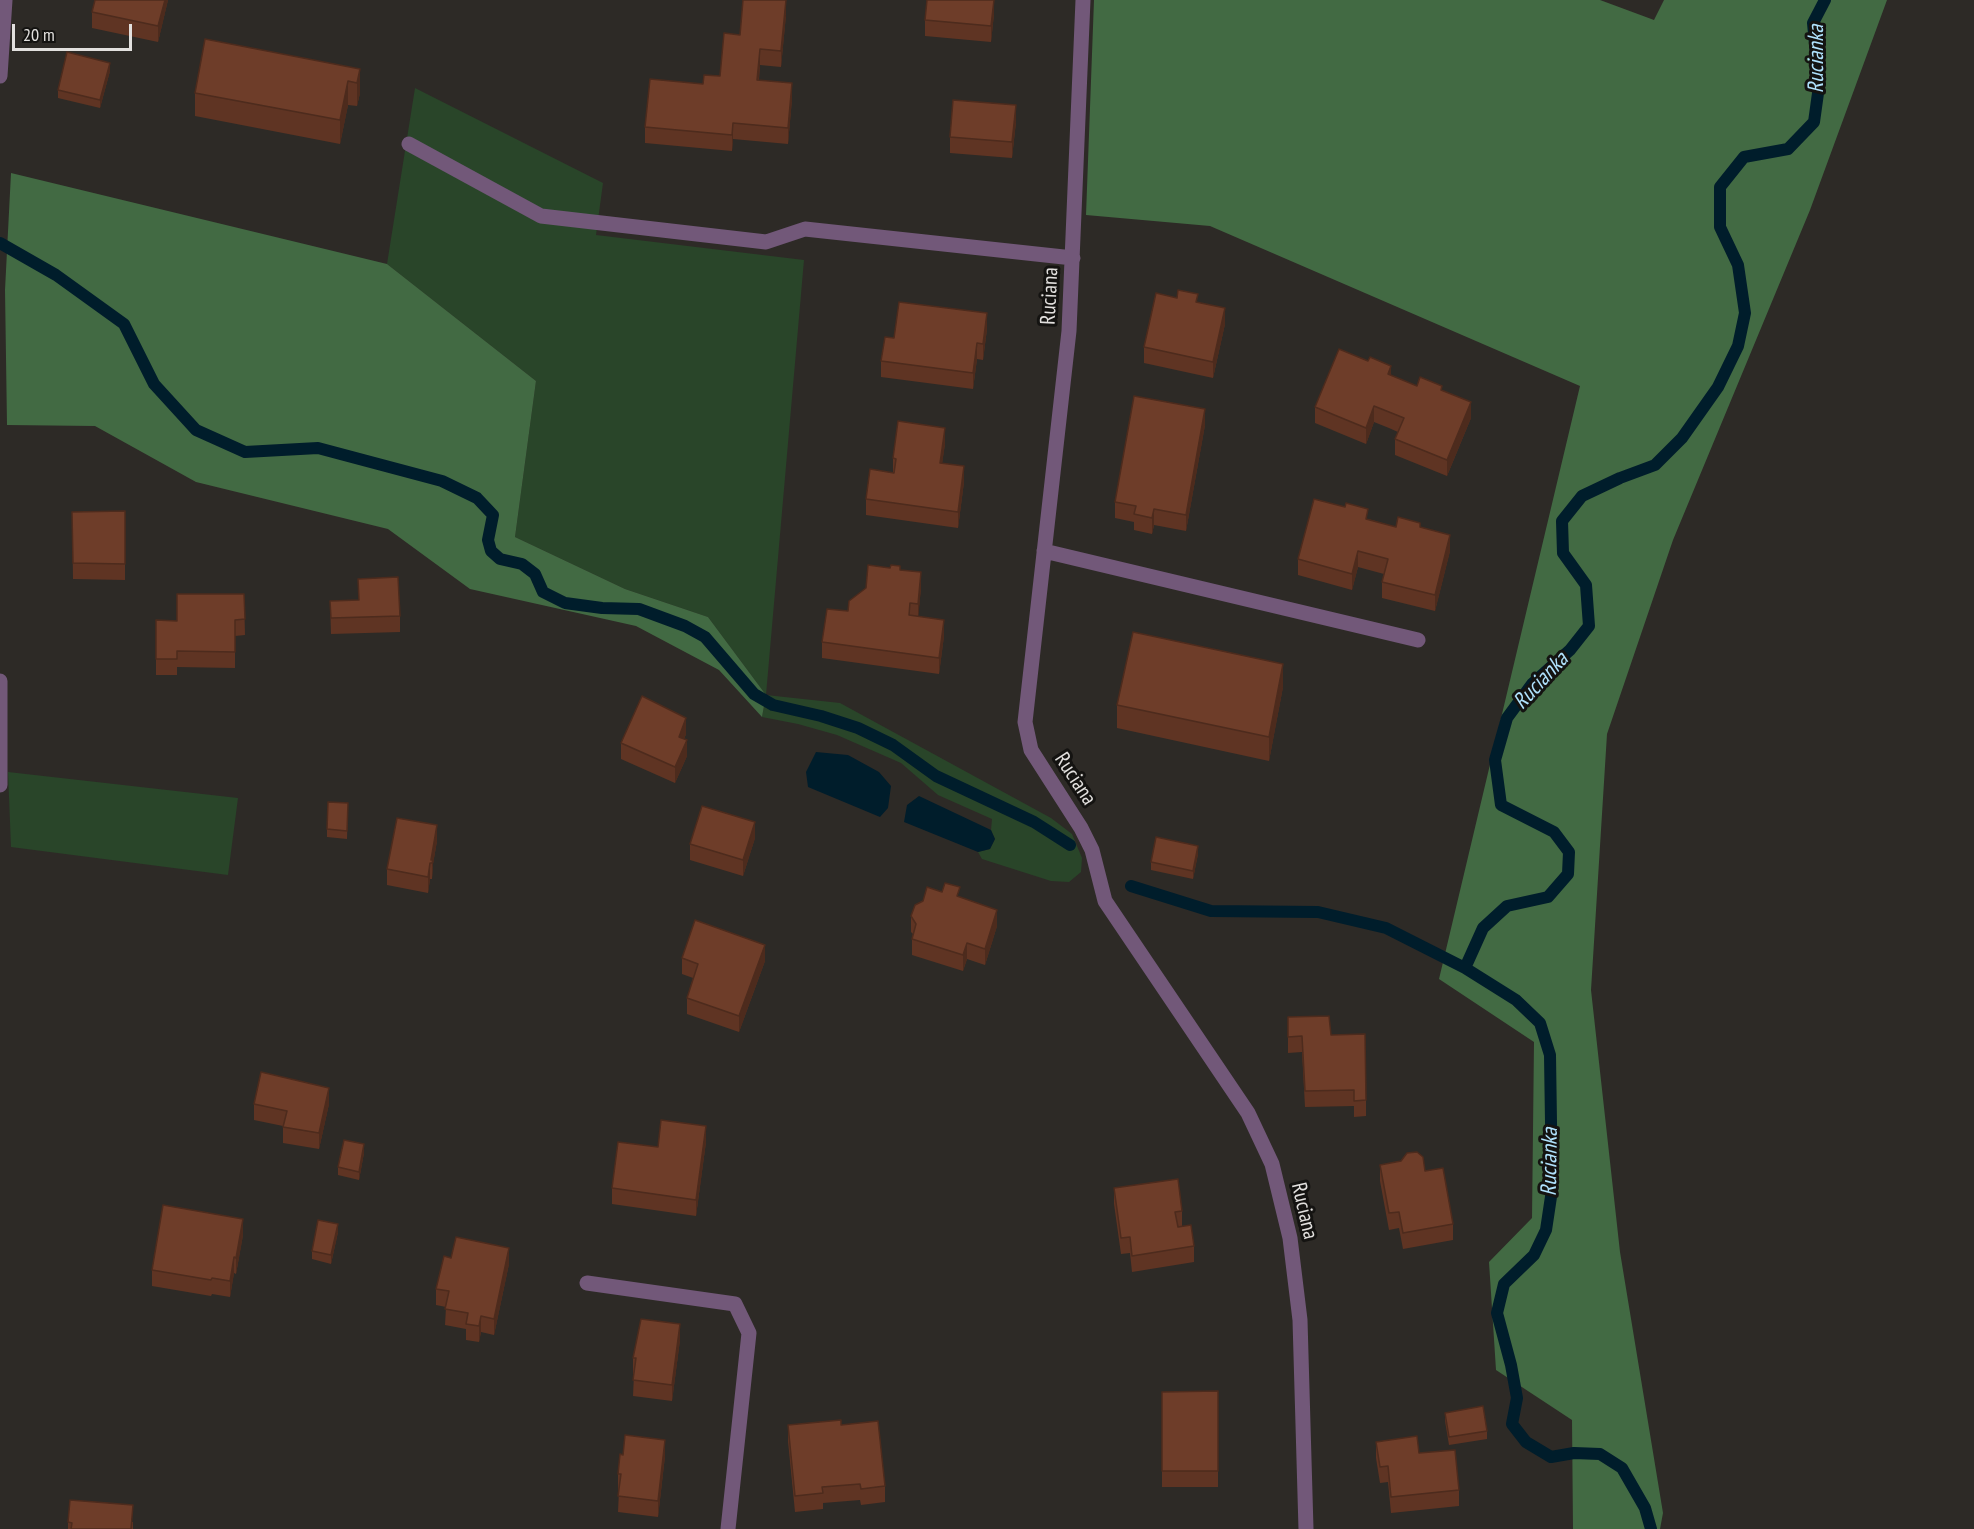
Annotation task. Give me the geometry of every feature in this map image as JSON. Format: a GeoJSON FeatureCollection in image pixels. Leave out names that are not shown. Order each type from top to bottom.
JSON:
{"type":"FeatureCollection","features":[{"type":"Feature","properties":{"kind":"street"},"geometry":{"type":"LineString","coordinates":[[0,76],[5,0]]}},
{"type":"Feature","properties":{"kind":"street","name":"Ruciana"},"geometry":{"type":"LineString","coordinates":[[1083,0],[1069,331],[1025,722],[1031,750],[1081,828],[1092,850],[1105,901],[1248,1113],[1272,1164],[1290,1238],[1300,1320],[1302,1528]]}},
{"type":"Feature","properties":{"kind":"street"},"geometry":{"type":"LineString","coordinates":[[409,144],[541,216],[766,242],[805,229],[1073,258]]}},
{"type":"Feature","properties":{"kind":"street"},"geometry":{"type":"LineString","coordinates":[[1044,551],[1418,640]]}},
{"type":"Feature","properties":{"kind":"street"},"geometry":{"type":"LineString","coordinates":[[0,681],[0,785]]}},
{"type":"Feature","properties":{"kind":"street"},"geometry":{"type":"LineString","coordinates":[[587,1283],[735,1304],[749,1333],[728,1529]]}},
{"type":"Feature","properties":{"kind":"green space"},"geometry":{"type":"Polygon","coordinates":[[[1094,0],[1600,0],[1654,20],[1664,0],[1887,0],[1810,210],[1673,540],[1607,734],[1591,990],[1620,1252],[1663,1513],[1660,1529],[1573,1529],[1572,1420],[1496,1370],[1489,1262],[1532,1218],[1534,1042],[1439,979],[1580,386],[1210,226],[1086,215],[1094,0]]]}},
{"type":"Feature","properties":{"kind":"green space"},"geometry":{"type":"Polygon","coordinates":[[[415,88],[603,183],[596,235],[804,260],[766,695],[708,617],[625,589],[515,537],[536,381],[387,264],[415,88]]]}},
{"type":"Feature","properties":{"kind":"green space"},"geometry":{"type":"Polygon","coordinates":[[[11,173],[387,264],[536,381],[515,537],[625,589],[708,617],[766,695],[762,717],[719,670],[636,626],[470,589],[388,529],[196,482],[95,426],[7,425],[5,290],[11,173]]]}},
{"type":"Feature","properties":{"kind":"green space"},"geometry":{"type":"Polygon","coordinates":[[[766,695],[840,703],[1051,818],[1072,834],[1082,858],[1081,872],[1069,882],[1051,881],[982,859],[978,852],[990,849],[995,839],[991,830],[992,819],[938,795],[901,763],[837,735],[762,717],[766,695]]]}},
{"type":"Feature","properties":{"kind":"green space"},"geometry":{"type":"Polygon","coordinates":[[[8,772],[238,798],[228,875],[11,847],[8,772]]]}},
{"type":"Feature","properties":{"kind":"water"},"geometry":{"type":"Polygon","coordinates":[[[816,752],[848,755],[879,772],[891,786],[888,808],[880,817],[808,787],[806,772],[816,752]]]}},
{"type":"Feature","properties":{"kind":"water"},"geometry":{"type":"Polygon","coordinates":[[[919,796],[991,830],[995,839],[990,849],[978,852],[904,822],[907,805],[919,796]]]}},
{"type":"Feature","properties":{"kind":"building"},"geometry":{"type":"Polygon","coordinates":[[[95,0],[165,0],[158,26],[92,12],[95,0]]]}},
{"type":"Feature","properties":{"kind":"building"},"geometry":{"type":"Polygon","coordinates":[[[743,0],[786,0],[781,51],[760,49],[757,80],[792,83],[788,128],[733,123],[732,135],[645,127],[650,79],[703,84],[704,75],[720,76],[724,33],[740,35],[743,0]]]}},
{"type":"Feature","properties":{"kind":"building"},"geometry":{"type":"Polygon","coordinates":[[[927,0],[994,0],[991,26],[925,20],[927,0]]]}},
{"type":"Feature","properties":{"kind":"building"},"geometry":{"type":"Polygon","coordinates":[[[205,39],[360,69],[357,83],[348,81],[340,120],[195,93],[205,39]]]}},
{"type":"Feature","properties":{"kind":"building"},"geometry":{"type":"Polygon","coordinates":[[[67,52],[110,63],[100,100],[58,90],[67,52]]]}},
{"type":"Feature","properties":{"kind":"building"},"geometry":{"type":"Polygon","coordinates":[[[953,100],[1016,105],[1012,142],[950,137],[953,100]]]}},
{"type":"Feature","properties":{"kind":"building"},"geometry":{"type":"Polygon","coordinates":[[[1178,290],[1198,294],[1196,302],[1225,308],[1213,362],[1144,347],[1156,293],[1177,298],[1178,290]]]}},
{"type":"Feature","properties":{"kind":"building"},"geometry":{"type":"Polygon","coordinates":[[[899,302],[987,313],[983,344],[977,343],[973,373],[881,361],[885,337],[894,338],[899,302]]]}},
{"type":"Feature","properties":{"kind":"building"},"geometry":{"type":"Polygon","coordinates":[[[1339,349],[1368,361],[1370,357],[1391,366],[1388,374],[1417,386],[1420,377],[1442,386],[1441,390],[1471,402],[1447,460],[1395,439],[1404,418],[1374,406],[1366,428],[1315,407],[1339,349]]]}},
{"type":"Feature","properties":{"kind":"building"},"geometry":{"type":"Polygon","coordinates":[[[1134,396],[1205,409],[1186,515],[1154,509],[1152,518],[1134,514],[1136,506],[1115,502],[1134,396]]]}},
{"type":"Feature","properties":{"kind":"building"},"geometry":{"type":"Polygon","coordinates":[[[898,421],[945,428],[940,463],[964,466],[958,512],[866,499],[870,469],[894,473],[896,459],[893,458],[898,421]]]}},
{"type":"Feature","properties":{"kind":"building"},"geometry":{"type":"Polygon","coordinates":[[[1314,499],[1345,507],[1346,503],[1368,509],[1366,519],[1396,527],[1398,517],[1420,523],[1420,527],[1450,535],[1435,595],[1382,582],[1388,559],[1358,551],[1352,574],[1298,559],[1314,499]]]}},
{"type":"Feature","properties":{"kind":"building"},"geometry":{"type":"Polygon","coordinates":[[[125,511],[125,564],[73,563],[72,512],[125,511]]]}},
{"type":"Feature","properties":{"kind":"building"},"geometry":{"type":"Polygon","coordinates":[[[868,565],[890,568],[891,565],[900,566],[900,570],[921,572],[918,604],[910,603],[909,615],[944,620],[939,658],[822,642],[827,609],[848,611],[849,601],[866,588],[868,565]]]}},
{"type":"Feature","properties":{"kind":"building"},"geometry":{"type":"Polygon","coordinates":[[[398,577],[400,616],[331,618],[330,601],[359,600],[358,579],[398,577]]]}},
{"type":"Feature","properties":{"kind":"building"},"geometry":{"type":"Polygon","coordinates":[[[177,594],[244,594],[245,619],[235,620],[235,652],[177,651],[177,659],[156,659],[156,620],[177,621],[177,594]]]}},
{"type":"Feature","properties":{"kind":"building"},"geometry":{"type":"Polygon","coordinates":[[[1133,632],[1283,664],[1269,737],[1117,705],[1133,632]]]}},
{"type":"Feature","properties":{"kind":"building"},"geometry":{"type":"Polygon","coordinates":[[[642,696],[686,718],[679,737],[687,740],[675,767],[621,743],[642,696]]]}},
{"type":"Feature","properties":{"kind":"building"},"geometry":{"type":"Polygon","coordinates":[[[328,802],[348,803],[347,831],[327,829],[328,802]]]}},
{"type":"Feature","properties":{"kind":"building"},"geometry":{"type":"Polygon","coordinates":[[[702,806],[755,822],[743,860],[690,844],[702,806]]]}},
{"type":"Feature","properties":{"kind":"building"},"geometry":{"type":"Polygon","coordinates":[[[397,818],[437,825],[431,860],[433,860],[430,863],[428,877],[387,869],[397,818]]]}},
{"type":"Feature","properties":{"kind":"building"},"geometry":{"type":"Polygon","coordinates":[[[1156,837],[1198,846],[1193,871],[1151,862],[1156,837]]]}},
{"type":"Feature","properties":{"kind":"building"},"geometry":{"type":"Polygon","coordinates":[[[945,883],[960,887],[957,896],[997,910],[985,949],[967,943],[963,955],[912,939],[916,924],[911,916],[915,905],[923,901],[927,887],[942,892],[945,883]]]}},
{"type":"Feature","properties":{"kind":"building"},"geometry":{"type":"Polygon","coordinates":[[[695,920],[765,945],[739,1016],[687,998],[698,964],[682,958],[695,920]]]}},
{"type":"Feature","properties":{"kind":"building"},"geometry":{"type":"Polygon","coordinates":[[[1329,1016],[1331,1035],[1365,1034],[1366,1100],[1354,1101],[1354,1090],[1305,1091],[1302,1036],[1288,1037],[1288,1017],[1329,1016]]]}},
{"type":"Feature","properties":{"kind":"building"},"geometry":{"type":"Polygon","coordinates":[[[261,1072],[329,1088],[319,1133],[283,1127],[287,1111],[254,1104],[261,1072]]]}},
{"type":"Feature","properties":{"kind":"building"},"geometry":{"type":"Polygon","coordinates":[[[661,1120],[706,1126],[696,1200],[612,1188],[618,1142],[658,1147],[661,1120]]]}},
{"type":"Feature","properties":{"kind":"building"},"geometry":{"type":"Polygon","coordinates":[[[344,1140],[364,1144],[359,1172],[338,1167],[344,1140]]]}},
{"type":"Feature","properties":{"kind":"building"},"geometry":{"type":"Polygon","coordinates":[[[1417,1152],[1423,1157],[1425,1171],[1443,1168],[1453,1224],[1403,1233],[1399,1212],[1389,1213],[1380,1165],[1401,1161],[1407,1153],[1417,1152]]]}},
{"type":"Feature","properties":{"kind":"building"},"geometry":{"type":"Polygon","coordinates":[[[1178,1179],[1182,1211],[1175,1212],[1178,1227],[1191,1225],[1194,1246],[1132,1256],[1130,1237],[1121,1238],[1114,1188],[1178,1179]]]}},
{"type":"Feature","properties":{"kind":"building"},"geometry":{"type":"Polygon","coordinates":[[[163,1205],[243,1219],[230,1281],[152,1270],[163,1205]]]}},
{"type":"Feature","properties":{"kind":"building"},"geometry":{"type":"Polygon","coordinates":[[[318,1220],[338,1224],[331,1255],[312,1251],[318,1220]]]}},
{"type":"Feature","properties":{"kind":"building"},"geometry":{"type":"Polygon","coordinates":[[[456,1237],[509,1248],[494,1319],[481,1316],[479,1326],[466,1324],[468,1313],[445,1309],[449,1291],[436,1289],[444,1256],[451,1258],[456,1237]]]}},
{"type":"Feature","properties":{"kind":"building"},"geometry":{"type":"Polygon","coordinates":[[[641,1319],[680,1324],[672,1385],[633,1380],[636,1358],[633,1358],[641,1319]]]}},
{"type":"Feature","properties":{"kind":"building"},"geometry":{"type":"Polygon","coordinates":[[[1218,1391],[1218,1471],[1162,1471],[1162,1392],[1218,1391]]]}},
{"type":"Feature","properties":{"kind":"building"},"geometry":{"type":"Polygon","coordinates":[[[1483,1406],[1487,1431],[1449,1437],[1445,1413],[1483,1406]]]}},
{"type":"Feature","properties":{"kind":"building"},"geometry":{"type":"Polygon","coordinates":[[[841,1420],[841,1425],[878,1421],[885,1486],[861,1489],[860,1484],[822,1487],[823,1493],[795,1496],[788,1425],[841,1420]]]}},
{"type":"Feature","properties":{"kind":"building"},"geometry":{"type":"Polygon","coordinates":[[[625,1435],[665,1440],[658,1501],[618,1496],[621,1474],[618,1474],[620,1454],[623,1455],[625,1435]]]}},
{"type":"Feature","properties":{"kind":"building"},"geometry":{"type":"Polygon","coordinates":[[[1417,1436],[1419,1453],[1455,1450],[1459,1490],[1391,1497],[1388,1466],[1380,1467],[1376,1442],[1417,1436]]]}},
{"type":"Feature","properties":{"kind":"building"},"geometry":{"type":"Polygon","coordinates":[[[70,1500],[133,1505],[131,1529],[71,1529],[72,1523],[68,1522],[70,1500]]]}},
{"type":"Feature","properties":{"kind":"waterway","name":"Rucianka"},"geometry":{"type":"LineString","coordinates":[[1651,1529],[1645,1508],[1622,1468],[1600,1454],[1574,1453],[1551,1457],[1526,1442],[1512,1424],[1517,1398],[1497,1313],[1504,1284],[1534,1255],[1546,1230],[1552,1190],[1550,1055],[1540,1023],[1516,1000],[1465,968],[1483,928],[1507,906],[1548,897],[1568,874],[1569,852],[1554,832],[1501,805],[1495,760],[1507,718],[1532,684],[1570,650],[1589,626],[1586,585],[1563,553],[1562,521],[1582,496],[1655,465],[1682,438],[1718,387],[1738,346],[1745,313],[1738,265],[1720,227],[1720,187],[1744,157],[1788,149],[1814,122],[1819,86],[1813,23],[1825,0]]}},
{"type":"Feature","properties":{"kind":"waterway"},"geometry":{"type":"LineString","coordinates":[[0,243],[56,275],[124,324],[154,384],[196,430],[245,452],[318,448],[442,481],[477,498],[493,515],[488,540],[491,551],[500,559],[522,564],[535,574],[543,592],[565,603],[602,608],[639,609],[685,626],[705,637],[754,694],[773,705],[821,716],[858,728],[893,745],[936,776],[1034,822],[1070,845]]}},
{"type":"Feature","properties":{"kind":"waterway"},"geometry":{"type":"LineString","coordinates":[[1131,886],[1211,911],[1318,912],[1386,928],[1465,968]]}}]}
